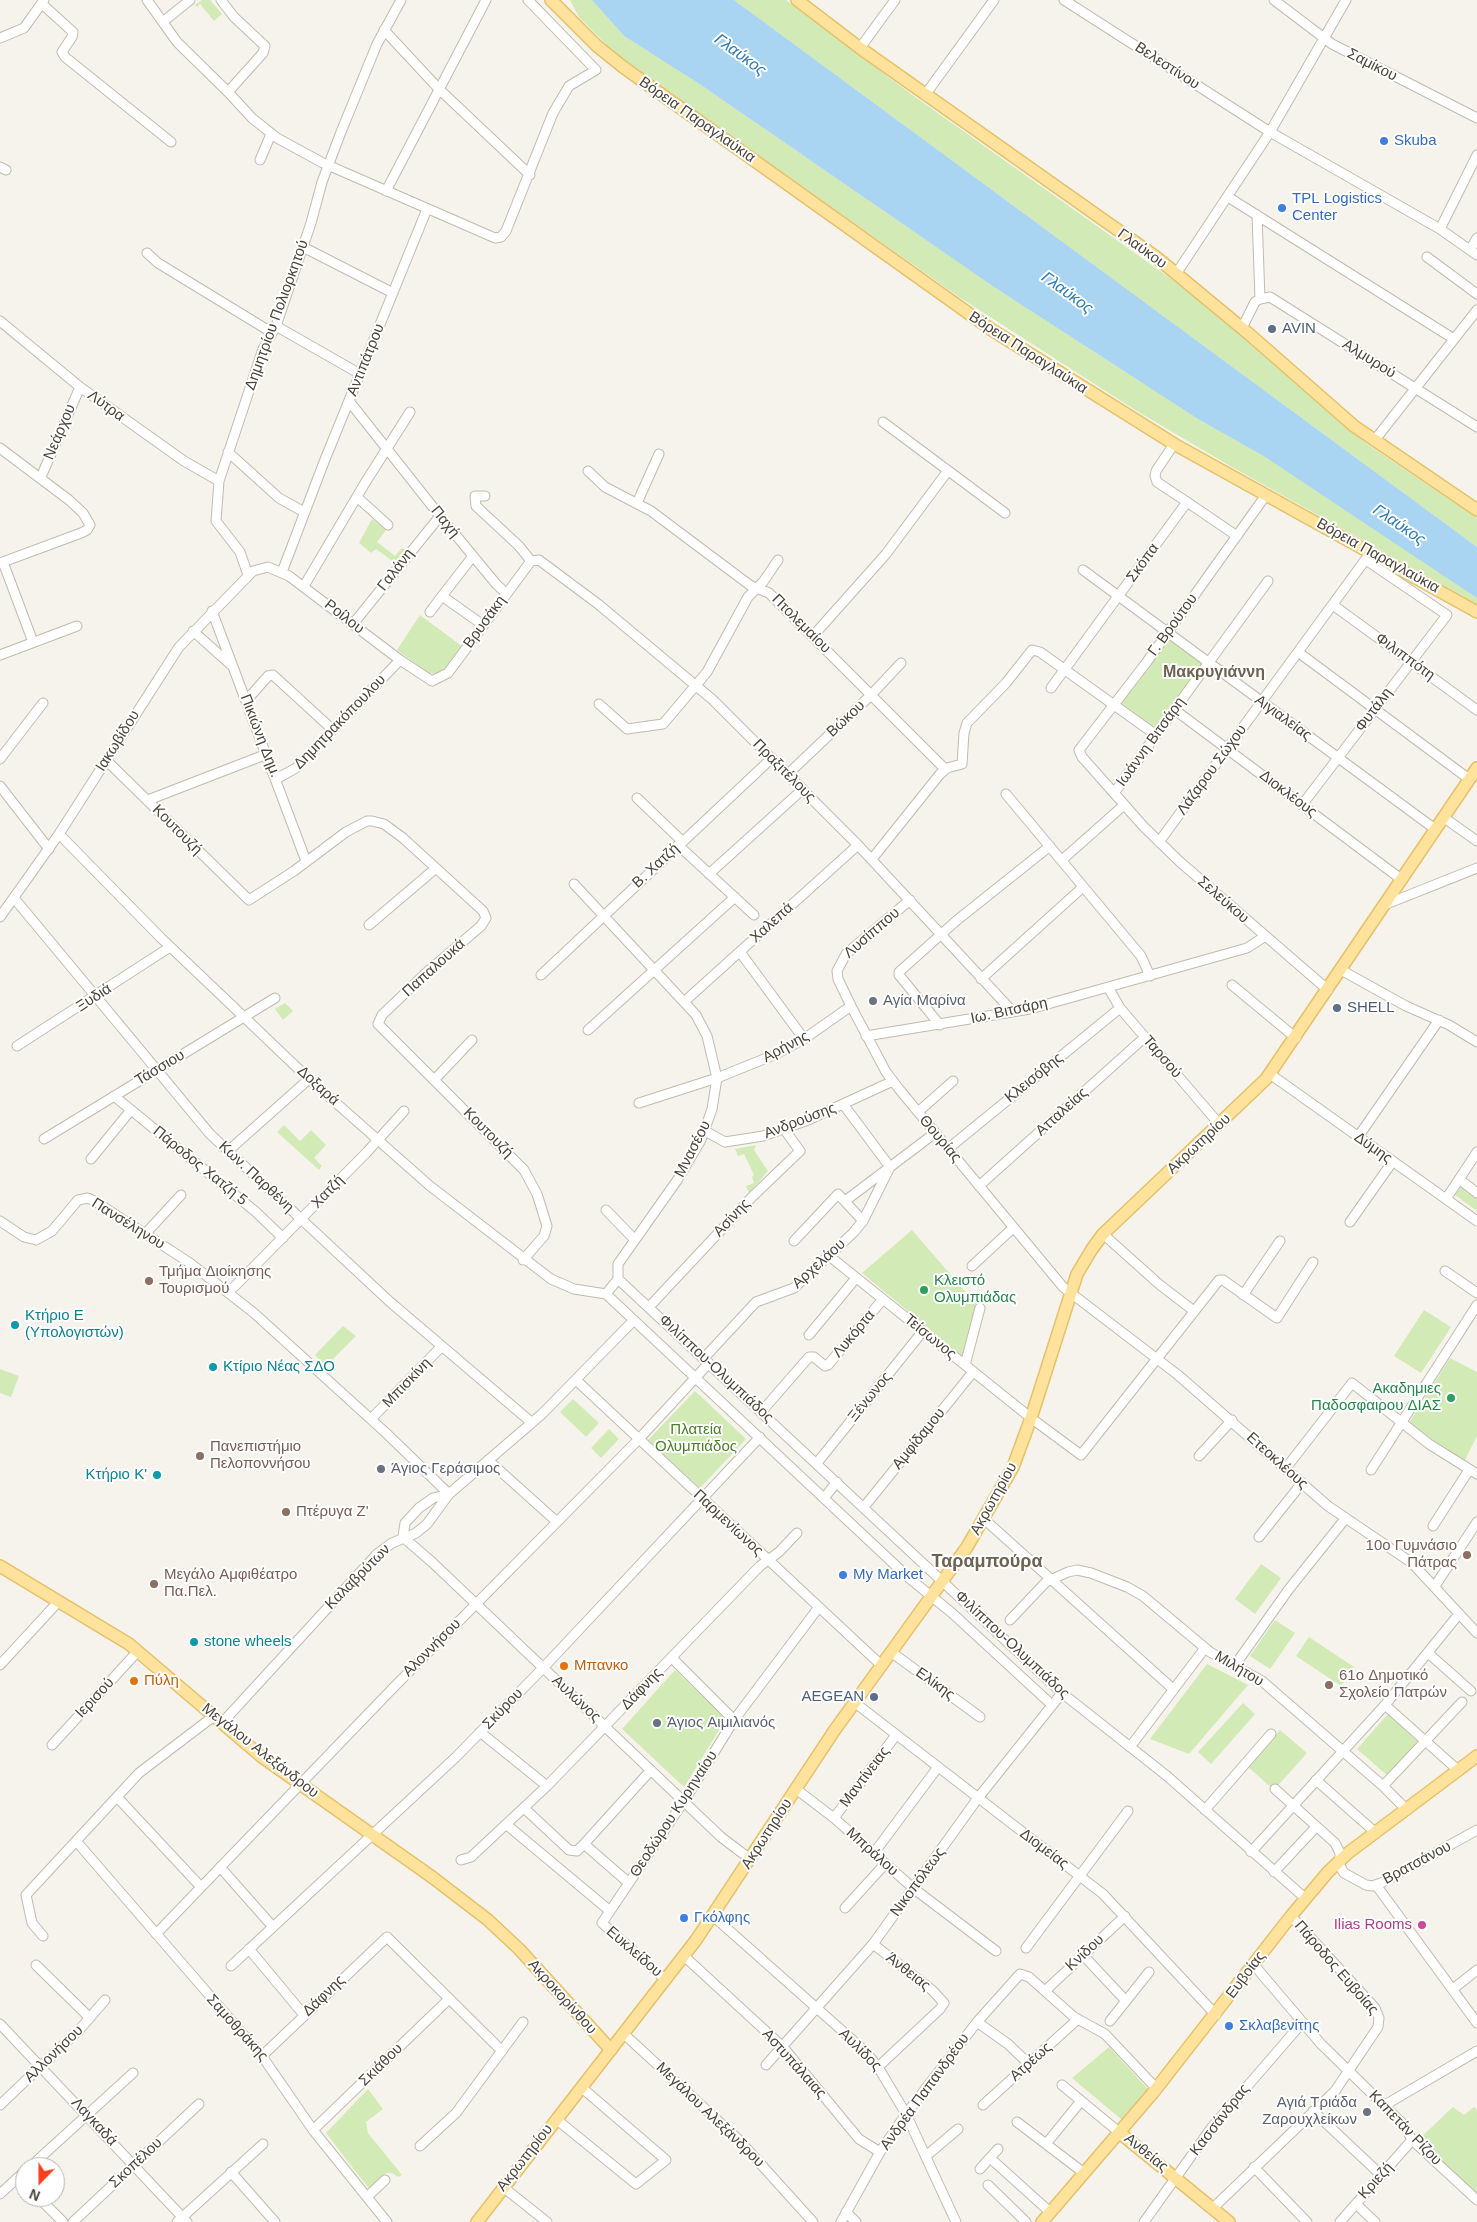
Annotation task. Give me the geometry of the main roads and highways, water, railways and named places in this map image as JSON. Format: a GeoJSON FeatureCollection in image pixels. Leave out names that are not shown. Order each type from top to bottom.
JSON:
{"type":"FeatureCollection","features":[{"type":"Feature","properties":{"kind":"main road","name":"Βόρεια Παραγλαύκια"},"geometry":{"type":"LineString","coordinates":[[551,0],[605,53],[667,100],[967,314],[1056,372],[1174,444],[1266,495],[1369,556],[1477,612]]}},
{"type":"Feature","properties":{"kind":"main road","name":"Γλαύκου"},"geometry":{"type":"LineString","coordinates":[[797,0],[925,95],[1176,274],[1242,328],[1328,405],[1374,441],[1477,510]]}},
{"type":"Feature","properties":{"kind":"main road","name":"Ακρωτηρίου"},"geometry":{"type":"LineString","coordinates":[[477,2222],[666,1980],[713,1916],[854,1702],[944,1581],[984,1519],[1010,1474],[1031,1418],[1082,1264],[1103,1234],[1220,1125],[1270,1074],[1477,768]]}},
{"type":"Feature","properties":{"kind":"main road","name":"Μεγάλου Αλεξάνδρου"},"geometry":{"type":"LineString","coordinates":[[0,1566],[138,1651],[218,1720],[300,1785],[432,1877],[488,1920],[514,1944]]}},
{"type":"Feature","properties":{"kind":"main road","name":"Ευβοίας"},"geometry":{"type":"LineString","coordinates":[[1046,2219],[1120,2133],[1216,2014],[1305,1898],[1342,1858],[1477,1756]]}},
{"type":"Feature","properties":{"kind":"main road","name":"Ακροκορίνθου"},"geometry":{"type":"LineString","coordinates":[[514,1944],[611,2050]]}},
{"type":"Feature","properties":{"kind":"main road","name":"Ανθείας"},"geometry":{"type":"LineString","coordinates":[[1120,2133],[1229,2222]]}},
{"type":"Feature","properties":{"kind":"water","name":"Γλαύκος"},"geometry":{"type":"Polygon","coordinates":[[[592,0],[734,0],[1477,547],[1477,598],[1265,457],[1198,419],[997,289],[701,85],[624,36],[592,0]]]}},
{"type":"Feature","properties":{"kind":"place","name":"Skuba"},"geometry":{"type":"Point","coordinates":[1384,141]}},
{"type":"Feature","properties":{"kind":"place","name":"TPL Logistics Center"},"geometry":{"type":"Point","coordinates":[1282,208]}},
{"type":"Feature","properties":{"kind":"place","name":"AVIN"},"geometry":{"type":"Point","coordinates":[1272,329]}},
{"type":"Feature","properties":{"kind":"place","name":"Αγία Μαρίνα"},"geometry":{"type":"Point","coordinates":[873,1001]}},
{"type":"Feature","properties":{"kind":"place","name":"SHELL"},"geometry":{"type":"Point","coordinates":[1337,1008]}},
{"type":"Feature","properties":{"kind":"place","name":"Τμήμα Διοίκησης Τουρισμού"},"geometry":{"type":"Point","coordinates":[149,1281]}},
{"type":"Feature","properties":{"kind":"place","name":"Κλειστό Ολυμπιάδας"},"geometry":{"type":"Point","coordinates":[924,1290]}},
{"type":"Feature","properties":{"kind":"place","name":"Κτήριο Ε (Υπολογιστών)"},"geometry":{"type":"Point","coordinates":[15,1325]}},
{"type":"Feature","properties":{"kind":"place","name":"Κτίριο Νέας ΣΔΟ"},"geometry":{"type":"Point","coordinates":[213,1367]}},
{"type":"Feature","properties":{"kind":"place","name":"Ακαδημιες Παδοσφαιρου ΔΙΑΣ"},"geometry":{"type":"Point","coordinates":[1451,1398]}},
{"type":"Feature","properties":{"kind":"place","name":"Πανεπιστήμιο Πελοποννήσου"},"geometry":{"type":"Point","coordinates":[200,1456]}},
{"type":"Feature","properties":{"kind":"place","name":"Άγιος Γεράσιμος"},"geometry":{"type":"Point","coordinates":[381,1469]}},
{"type":"Feature","properties":{"kind":"place","name":"Κτήριο Κ'"},"geometry":{"type":"Point","coordinates":[157,1475]}},
{"type":"Feature","properties":{"kind":"place","name":"Πτέρυγα Ζ'"},"geometry":{"type":"Point","coordinates":[286,1512]}},
{"type":"Feature","properties":{"kind":"place","name":"10ο Γυμνάσιο Πάτρας"},"geometry":{"type":"Point","coordinates":[1467,1555]}},
{"type":"Feature","properties":{"kind":"place","name":"My Market"},"geometry":{"type":"Point","coordinates":[843,1575]}},
{"type":"Feature","properties":{"kind":"place","name":"Μεγάλο Αμφιθέατρο Πα.Πελ."},"geometry":{"type":"Point","coordinates":[154,1584]}},
{"type":"Feature","properties":{"kind":"place","name":"stone wheels"},"geometry":{"type":"Point","coordinates":[194,1642]}},
{"type":"Feature","properties":{"kind":"place","name":"Μπανκο"},"geometry":{"type":"Point","coordinates":[564,1666]}},
{"type":"Feature","properties":{"kind":"place","name":"Πύλη"},"geometry":{"type":"Point","coordinates":[134,1681]}},
{"type":"Feature","properties":{"kind":"place","name":"61ο Δημοτικό Σχολείο Πατρών"},"geometry":{"type":"Point","coordinates":[1329,1685]}},
{"type":"Feature","properties":{"kind":"place","name":"AEGEAN"},"geometry":{"type":"Point","coordinates":[874,1697]}},
{"type":"Feature","properties":{"kind":"place","name":"Άγιος Αιμιλιανός"},"geometry":{"type":"Point","coordinates":[657,1723]}},
{"type":"Feature","properties":{"kind":"place","name":"Γκόλφης"},"geometry":{"type":"Point","coordinates":[684,1918]}},
{"type":"Feature","properties":{"kind":"place","name":"Ilias Rooms"},"geometry":{"type":"Point","coordinates":[1422,1925]}},
{"type":"Feature","properties":{"kind":"place","name":"Σκλαβενίτης"},"geometry":{"type":"Point","coordinates":[1229,2026]}},
{"type":"Feature","properties":{"kind":"place","name":"Αγιά Τριάδα Ζαρουχλείκων"},"geometry":{"type":"Point","coordinates":[1367,2112]}},
{"type":"Feature","properties":{"kind":"district","name":"Μακρυγιάννη"},"geometry":{"type":"Point","coordinates":[1214,673]}},
{"type":"Feature","properties":{"kind":"district","name":"Ταραμπούρα"},"geometry":{"type":"Point","coordinates":[987,1562]}},
{"type":"Feature","properties":{"kind":"park label","name":"Πλατεία Ολυμπιάδος"},"geometry":{"type":"Point","coordinates":[696,1438]}}]}
